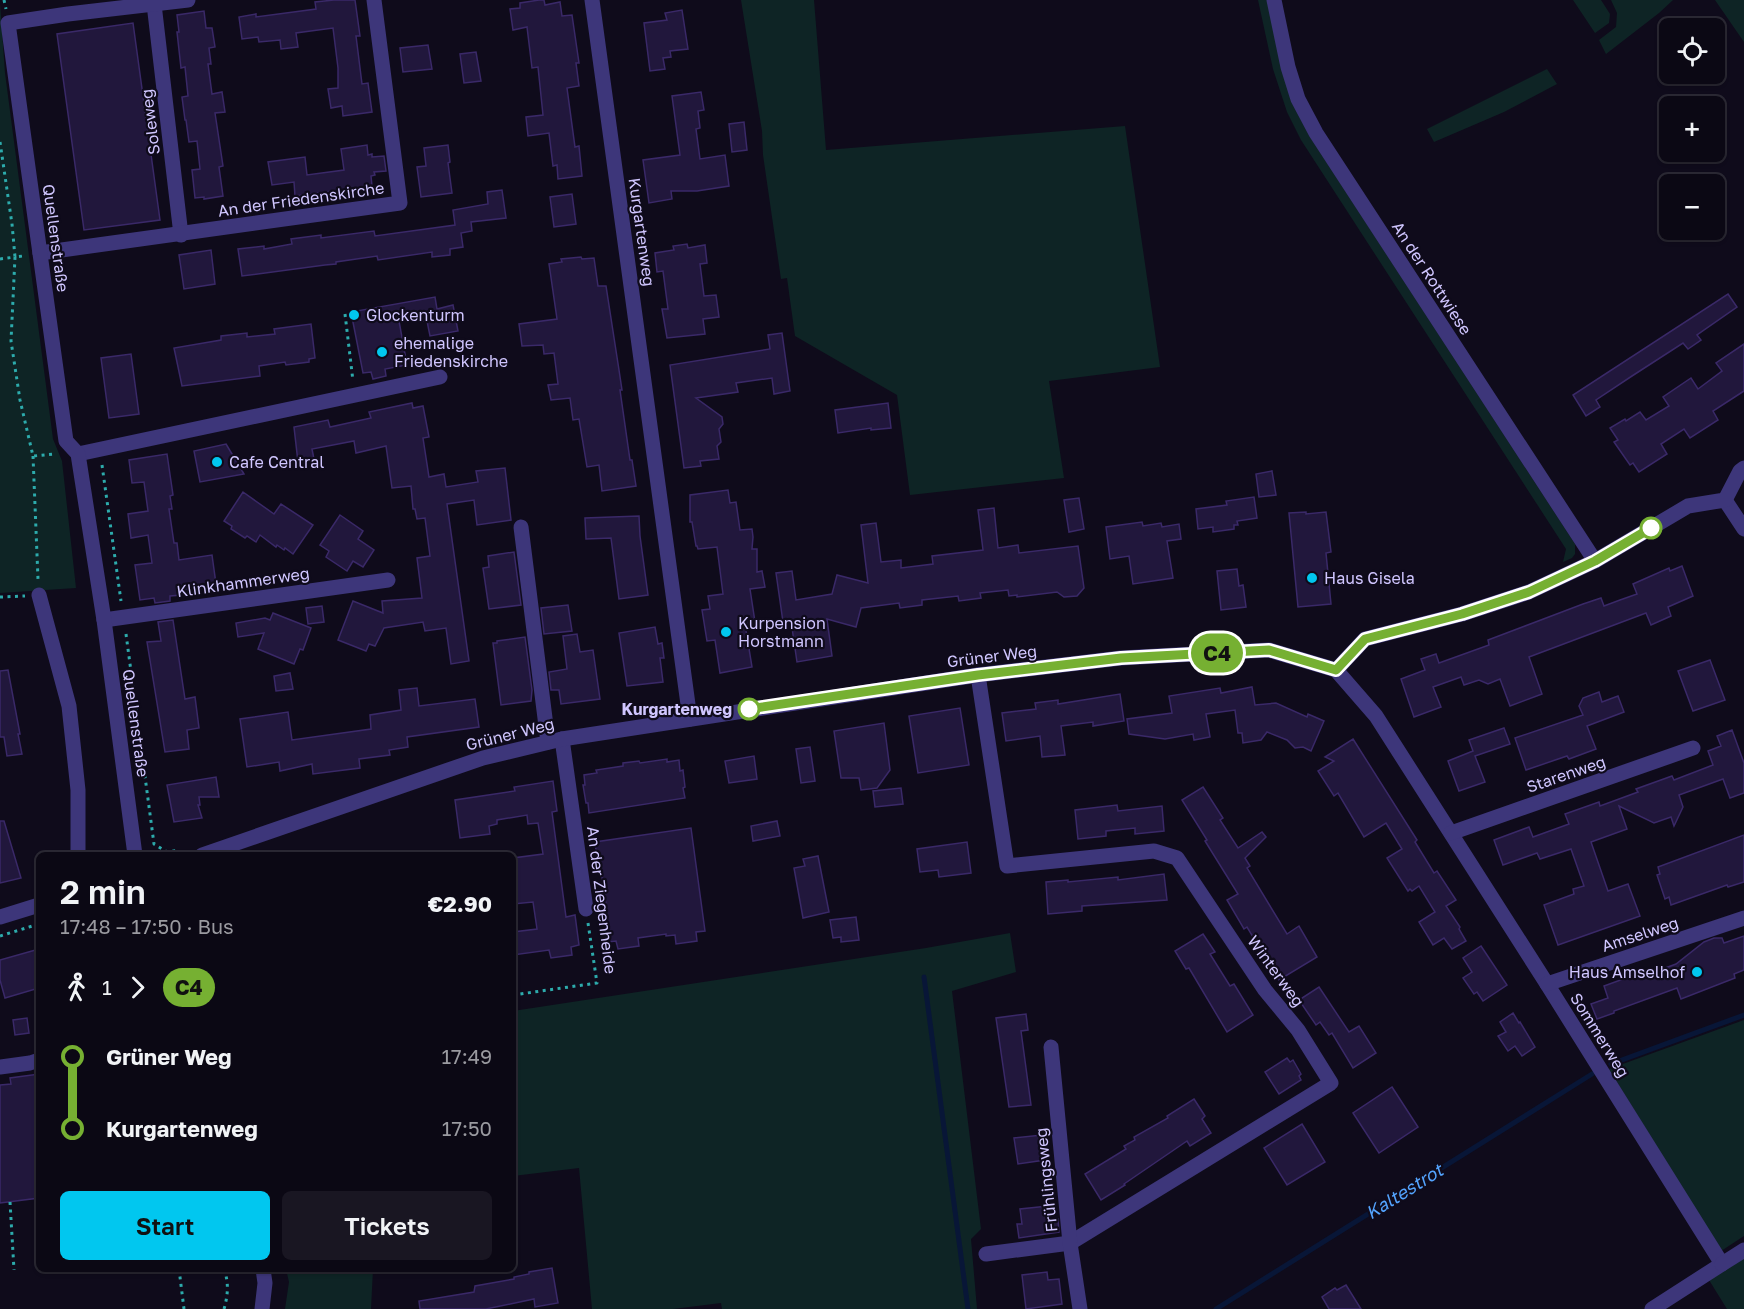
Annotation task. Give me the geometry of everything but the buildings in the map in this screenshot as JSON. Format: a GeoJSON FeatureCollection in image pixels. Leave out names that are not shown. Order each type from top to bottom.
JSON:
{"type":"FeatureCollection","features":[{"type":"Feature","properties":{"kind":"street"},"geometry":{"type":"LineString","coordinates":[[154,4],[188,0]]}},
{"type":"Feature","properties":{"kind":"street","name":"An der Friedenskirche"},"geometry":{"type":"LineString","coordinates":[[40,253],[400,203],[374,0]]}},
{"type":"Feature","properties":{"kind":"street","name":"Kurgartenweg"},"geometry":{"type":"LineString","coordinates":[[592,0],[690,718]]}},
{"type":"Feature","properties":{"kind":"street","name":"An der Rottwiese"},"geometry":{"type":"LineString","coordinates":[[1274,0],[1288,67],[1298,99],[1316,133],[1595,561]]}},
{"type":"Feature","properties":{"kind":"street","name":"Quellenstraße"},"geometry":{"type":"LineString","coordinates":[[135,852],[104,620],[78,454],[66,441],[8,22],[154,4]]}},
{"type":"Feature","properties":{"kind":"street","name":"Soleweg"},"geometry":{"type":"LineString","coordinates":[[154,4],[181,235]]}},
{"type":"Feature","properties":{"kind":"street"},"geometry":{"type":"LineString","coordinates":[[78,454],[440,376]]}},
{"type":"Feature","properties":{"kind":"street"},"geometry":{"type":"LineString","coordinates":[[1725,500],[1740,471],[1744,468]]}},
{"type":"Feature","properties":{"kind":"street"},"geometry":{"type":"LineString","coordinates":[[1336,670],[1365,639],[1462,614],[1529,592],[1595,561],[1688,506],[1725,500]]}},
{"type":"Feature","properties":{"kind":"street"},"geometry":{"type":"LineString","coordinates":[[1725,500],[1744,530]]}},
{"type":"Feature","properties":{"kind":"street","name":"An der Ziegenheide"},"geometry":{"type":"LineString","coordinates":[[521,527],[555,741],[586,909]]}},
{"type":"Feature","properties":{"kind":"street","name":"Klinkhammerweg"},"geometry":{"type":"LineString","coordinates":[[104,620],[388,580]]}},
{"type":"Feature","properties":{"kind":"street"},"geometry":{"type":"LineString","coordinates":[[39,596],[69,706],[78,790],[78,852]]}},
{"type":"Feature","properties":{"kind":"street","name":"Grüner Weg"},"geometry":{"type":"LineString","coordinates":[[211,852],[483,758],[555,741],[690,718],[978,675],[1121,658],[1269,650],[1336,670]]}},
{"type":"Feature","properties":{"kind":"street","name":"Sommerweg"},"geometry":{"type":"LineString","coordinates":[[1336,670],[1376,716],[1722,1264]]}},
{"type":"Feature","properties":{"kind":"street","name":"Winterweg"},"geometry":{"type":"LineString","coordinates":[[978,675],[1007,866],[1154,851],[1177,858],[1265,990],[1298,1030],[1331,1083],[1070,1243],[986,1254]]}},
{"type":"Feature","properties":{"kind":"street","name":"Starenweg"},"geometry":{"type":"LineString","coordinates":[[1451,833],[1693,748]]}},
{"type":"Feature","properties":{"kind":"street"},"geometry":{"type":"LineString","coordinates":[[0,917],[36,906]]}},
{"type":"Feature","properties":{"kind":"street","name":"Amselweg"},"geometry":{"type":"LineString","coordinates":[[1546,984],[1744,918]]}},
{"type":"Feature","properties":{"kind":"street","name":"Frühlingsweg"},"geometry":{"type":"LineString","coordinates":[[1051,1047],[1070,1243],[1080,1309]]}},
{"type":"Feature","properties":{"kind":"street"},"geometry":{"type":"LineString","coordinates":[[0,1067],[36,1061]]}},
{"type":"Feature","properties":{"kind":"street"},"geometry":{"type":"LineString","coordinates":[[1652,1309],[1744,1250]]}},
{"type":"Feature","properties":{"kind":"street"},"geometry":{"type":"LineString","coordinates":[[262,1309],[265,1282],[263,1272]]}},
{"type":"Feature","properties":{"kind":"path"},"geometry":{"type":"LineString","coordinates":[[0,142],[15,257],[11,341],[20,400],[33,456],[39,596],[0,597]]}},
{"type":"Feature","properties":{"kind":"path"},"geometry":{"type":"LineString","coordinates":[[0,259],[24,255]]}},
{"type":"Feature","properties":{"kind":"path"},"geometry":{"type":"LineString","coordinates":[[345,314],[355,396]]}},
{"type":"Feature","properties":{"kind":"path"},"geometry":{"type":"LineString","coordinates":[[100,448],[154,844],[167,852]]}},
{"type":"Feature","properties":{"kind":"path"},"geometry":{"type":"LineString","coordinates":[[33,456],[55,454]]}},
{"type":"Feature","properties":{"kind":"path","name":"An der Ziegenheide"},"geometry":{"type":"LineString","coordinates":[[516,995],[597,983],[586,909]]}},
{"type":"Feature","properties":{"kind":"path"},"geometry":{"type":"LineString","coordinates":[[0,936],[36,925]]}},
{"type":"Feature","properties":{"kind":"path"},"geometry":{"type":"LineString","coordinates":[[10,1202],[14,1270]]}},
{"type":"Feature","properties":{"kind":"path"},"geometry":{"type":"LineString","coordinates":[[179,1272],[184,1309]]}},
{"type":"Feature","properties":{"kind":"path"},"geometry":{"type":"LineString","coordinates":[[224,1309],[228,1288],[225,1272]]}},
{"type":"Feature","properties":{"kind":"green space"},"geometry":{"type":"Polygon","coordinates":[[[741,0],[814,0],[826,150],[1125,126],[1160,367],[1049,381],[1064,478],[910,495],[897,395],[795,336],[787,278],[781,279],[763,155],[762,131],[741,0]]]}},
{"type":"Feature","properties":{"kind":"green space"},"geometry":{"type":"Polygon","coordinates":[[[1258,0],[1267,0],[1292,103],[1310,137],[1575,544],[1575,554],[1572,558],[1563,562],[1566,549],[1301,140],[1287,112],[1273,69],[1258,0]]]}},
{"type":"Feature","properties":{"kind":"green space"},"geometry":{"type":"Polygon","coordinates":[[[1573,0],[1601,0],[1610,14],[1609,23],[1595,33],[1573,0]]]}},
{"type":"Feature","properties":{"kind":"green space"},"geometry":{"type":"Polygon","coordinates":[[[1611,0],[1673,0],[1606,54],[1599,40],[1616,27],[1617,13],[1611,0]]]}},
{"type":"Feature","properties":{"kind":"green space"},"geometry":{"type":"Polygon","coordinates":[[[1715,0],[1744,0],[1744,42],[1715,0]]]}},
{"type":"Feature","properties":{"kind":"green space"},"geometry":{"type":"Polygon","coordinates":[[[0,3],[5,73],[53,439],[62,461],[76,588],[0,593],[0,3]]]}},
{"type":"Feature","properties":{"kind":"green space"},"geometry":{"type":"Polygon","coordinates":[[[1547,69],[1557,84],[1504,112],[1434,142],[1427,129],[1547,69]]]}},
{"type":"Feature","properties":{"kind":"green space"},"geometry":{"type":"Polygon","coordinates":[[[1010,933],[1016,972],[952,991],[981,1229],[971,1239],[977,1309],[722,1309],[721,1303],[673,1309],[592,1309],[579,1168],[516,1176],[516,1011],[1010,933]]]}},
{"type":"Feature","properties":{"kind":"green space"},"geometry":{"type":"Polygon","coordinates":[[[1744,1020],[1744,1236],[1721,1251],[1609,1069],[1744,1020]]]}},
{"type":"Feature","properties":{"kind":"green space"},"geometry":{"type":"Polygon","coordinates":[[[1744,1258],[1744,1309],[1727,1309],[1709,1280],[1744,1258]]]}},
{"type":"Feature","properties":{"kind":"green space"},"geometry":{"type":"Polygon","coordinates":[[[287,1272],[373,1272],[371,1309],[285,1309],[289,1282],[287,1272]]]}},
{"type":"Feature","properties":{"kind":"waterway"},"geometry":{"type":"LineString","coordinates":[[924,977],[968,1309]]}},
{"type":"Feature","properties":{"kind":"waterway","name":"Kaltestrot"},"geometry":{"type":"LineString","coordinates":[[1611,1064],[1744,1015]]}},
{"type":"Feature","properties":{"kind":"waterway","name":"Kaltestrot"},"geometry":{"type":"LineString","coordinates":[[1216,1309],[1592,1074]]}},
{"type":"Feature","properties":{"kind":"bus line","name":"C4"},"geometry":{"type":"LineString","coordinates":[[749,709],[978,675],[1121,658],[1269,650],[1336,670],[1365,639],[1462,614],[1529,592],[1595,561],[1651,528]]}},
{"type":"Feature","properties":{"kind":"place","name":"Glockenturm"},"geometry":{"type":"Point","coordinates":[354,315]}},
{"type":"Feature","properties":{"kind":"place","name":"ehemalige Friedenskirche"},"geometry":{"type":"Point","coordinates":[382,352]}},
{"type":"Feature","properties":{"kind":"place","name":"Cafe Central"},"geometry":{"type":"Point","coordinates":[217,462]}},
{"type":"Feature","properties":{"kind":"place","name":"Haus Gisela"},"geometry":{"type":"Point","coordinates":[1312,578]}},
{"type":"Feature","properties":{"kind":"place","name":"Kurpension Horstmann"},"geometry":{"type":"Point","coordinates":[726,632]}},
{"type":"Feature","properties":{"kind":"place","name":"Kurgartenweg"},"geometry":{"type":"Point","coordinates":[749,709]}},
{"type":"Feature","properties":{"kind":"place","name":"Haus Amselhof"},"geometry":{"type":"Point","coordinates":[1697,972]}}]}
